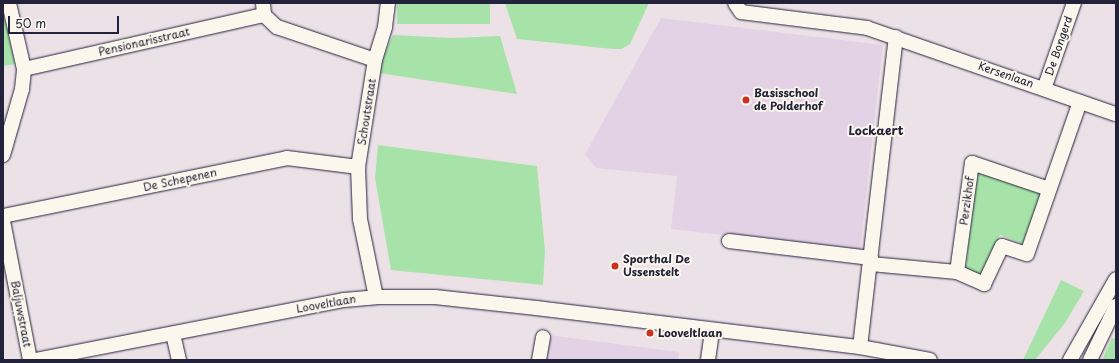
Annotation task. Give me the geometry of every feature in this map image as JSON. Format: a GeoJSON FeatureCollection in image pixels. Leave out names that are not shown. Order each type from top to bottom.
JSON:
{"type":"FeatureCollection","features":[{"type":"Feature","properties":{"kind":"street"},"geometry":{"type":"LineString","coordinates":[[3,155],[22,89],[24,68],[9,3]]}},
{"type":"Feature","properties":{"kind":"street","name":"Schoutstraat"},"geometry":{"type":"LineString","coordinates":[[376,297],[360,219],[358,167],[375,60],[385,27],[388,3]]}},
{"type":"Feature","properties":{"kind":"street","name":"Kersenlaan"},"geometry":{"type":"LineString","coordinates":[[735,3],[741,12],[867,28],[1116,114]]}},
{"type":"Feature","properties":{"kind":"street","name":"De Bongerd"},"geometry":{"type":"LineString","coordinates":[[1044,88],[1074,3]]}},
{"type":"Feature","properties":{"kind":"street"},"geometry":{"type":"LineString","coordinates":[[263,9],[277,27],[375,60]]}},
{"type":"Feature","properties":{"kind":"street","name":"Pensionarisstraat"},"geometry":{"type":"LineString","coordinates":[[24,68],[263,9]]}},
{"type":"Feature","properties":{"kind":"street"},"geometry":{"type":"LineString","coordinates":[[860,347],[896,37]]}},
{"type":"Feature","properties":{"kind":"street"},"geometry":{"type":"LineString","coordinates":[[729,241],[957,272],[984,284],[1002,246],[1027,254],[1080,102]]}},
{"type":"Feature","properties":{"kind":"street","name":"De Schepenen"},"geometry":{"type":"LineString","coordinates":[[3,216],[287,158],[358,167]]}},
{"type":"Feature","properties":{"kind":"street","name":"Perzikhof"},"geometry":{"type":"LineString","coordinates":[[957,272],[972,163],[1049,189]]}},
{"type":"Feature","properties":{"kind":"street","name":"Baljuwstraat"},"geometry":{"type":"LineString","coordinates":[[3,221],[30,360]]}},
{"type":"Feature","properties":{"kind":"street"},"geometry":{"type":"LineString","coordinates":[[1070,360],[1102,307],[1116,279]]}},
{"type":"Feature","properties":{"kind":"street","name":"Looveltlaan"},"geometry":{"type":"LineString","coordinates":[[35,360],[344,300],[376,297],[435,297],[860,347],[930,360]]}},
{"type":"Feature","properties":{"kind":"street"},"geometry":{"type":"LineString","coordinates":[[1090,360],[1112,326],[1116,307],[1102,307]]}},
{"type":"Feature","properties":{"kind":"street"},"geometry":{"type":"LineString","coordinates":[[1102,307],[1112,326]]}},
{"type":"Feature","properties":{"kind":"street"},"geometry":{"type":"LineString","coordinates":[[708,360],[712,330]]}},
{"type":"Feature","properties":{"kind":"street"},"geometry":{"type":"LineString","coordinates":[[173,334],[179,360]]}},
{"type":"Feature","properties":{"kind":"street"},"geometry":{"type":"LineString","coordinates":[[539,360],[543,337]]}},
{"type":"Feature","properties":{"kind":"shaded area","name":"Basisschool de Polderhof"},"geometry":{"type":"Polygon","coordinates":[[[661,18],[883,45],[860,251],[671,229],[677,176],[596,168],[585,154],[661,18]]]}},
{"type":"Feature","properties":{"kind":"shaded area"},"geometry":{"type":"Polygon","coordinates":[[[548,335],[679,352],[678,360],[546,360],[548,335]]]}},
{"type":"Feature","properties":{"kind":"green space"},"geometry":{"type":"Polygon","coordinates":[[[397,3],[490,3],[490,24],[397,24],[397,3]]]}},
{"type":"Feature","properties":{"kind":"green space"},"geometry":{"type":"Polygon","coordinates":[[[505,3],[649,3],[630,44],[622,49],[613,49],[517,39],[505,3]]]}},
{"type":"Feature","properties":{"kind":"green space"},"geometry":{"type":"Polygon","coordinates":[[[3,10],[15,64],[3,66],[3,10]]]}},
{"type":"Feature","properties":{"kind":"green space"},"geometry":{"type":"Polygon","coordinates":[[[393,35],[452,38],[500,36],[517,94],[379,73],[380,63],[393,35]]]}},
{"type":"Feature","properties":{"kind":"green space"},"geometry":{"type":"Polygon","coordinates":[[[378,145],[537,166],[545,251],[543,285],[391,270],[375,178],[378,145]]]}},
{"type":"Feature","properties":{"kind":"green space"},"geometry":{"type":"Polygon","coordinates":[[[977,167],[1045,190],[1026,245],[1000,235],[981,276],[966,269],[977,167]]]}},
{"type":"Feature","properties":{"kind":"green space"},"geometry":{"type":"Polygon","coordinates":[[[1061,280],[1084,291],[1065,323],[1035,360],[1023,360],[1061,280]]]}},
{"type":"Feature","properties":{"kind":"green space"},"geometry":{"type":"Polygon","coordinates":[[[1112,338],[1116,339],[1116,360],[1102,360],[1112,338]]]}},
{"type":"Feature","properties":{"kind":"place","name":"Basisschool de Polderhof"},"geometry":{"type":"Point","coordinates":[746,100]}},
{"type":"Feature","properties":{"kind":"place","name":"Sporthal De Ussenstelt"},"geometry":{"type":"Point","coordinates":[615,266]}},
{"type":"Feature","properties":{"kind":"place","name":"Looveltlaan"},"geometry":{"type":"Point","coordinates":[650,333]}},
{"type":"Feature","properties":{"kind":"district","name":"Lockaert"},"geometry":{"type":"Point","coordinates":[876,131]}}]}
